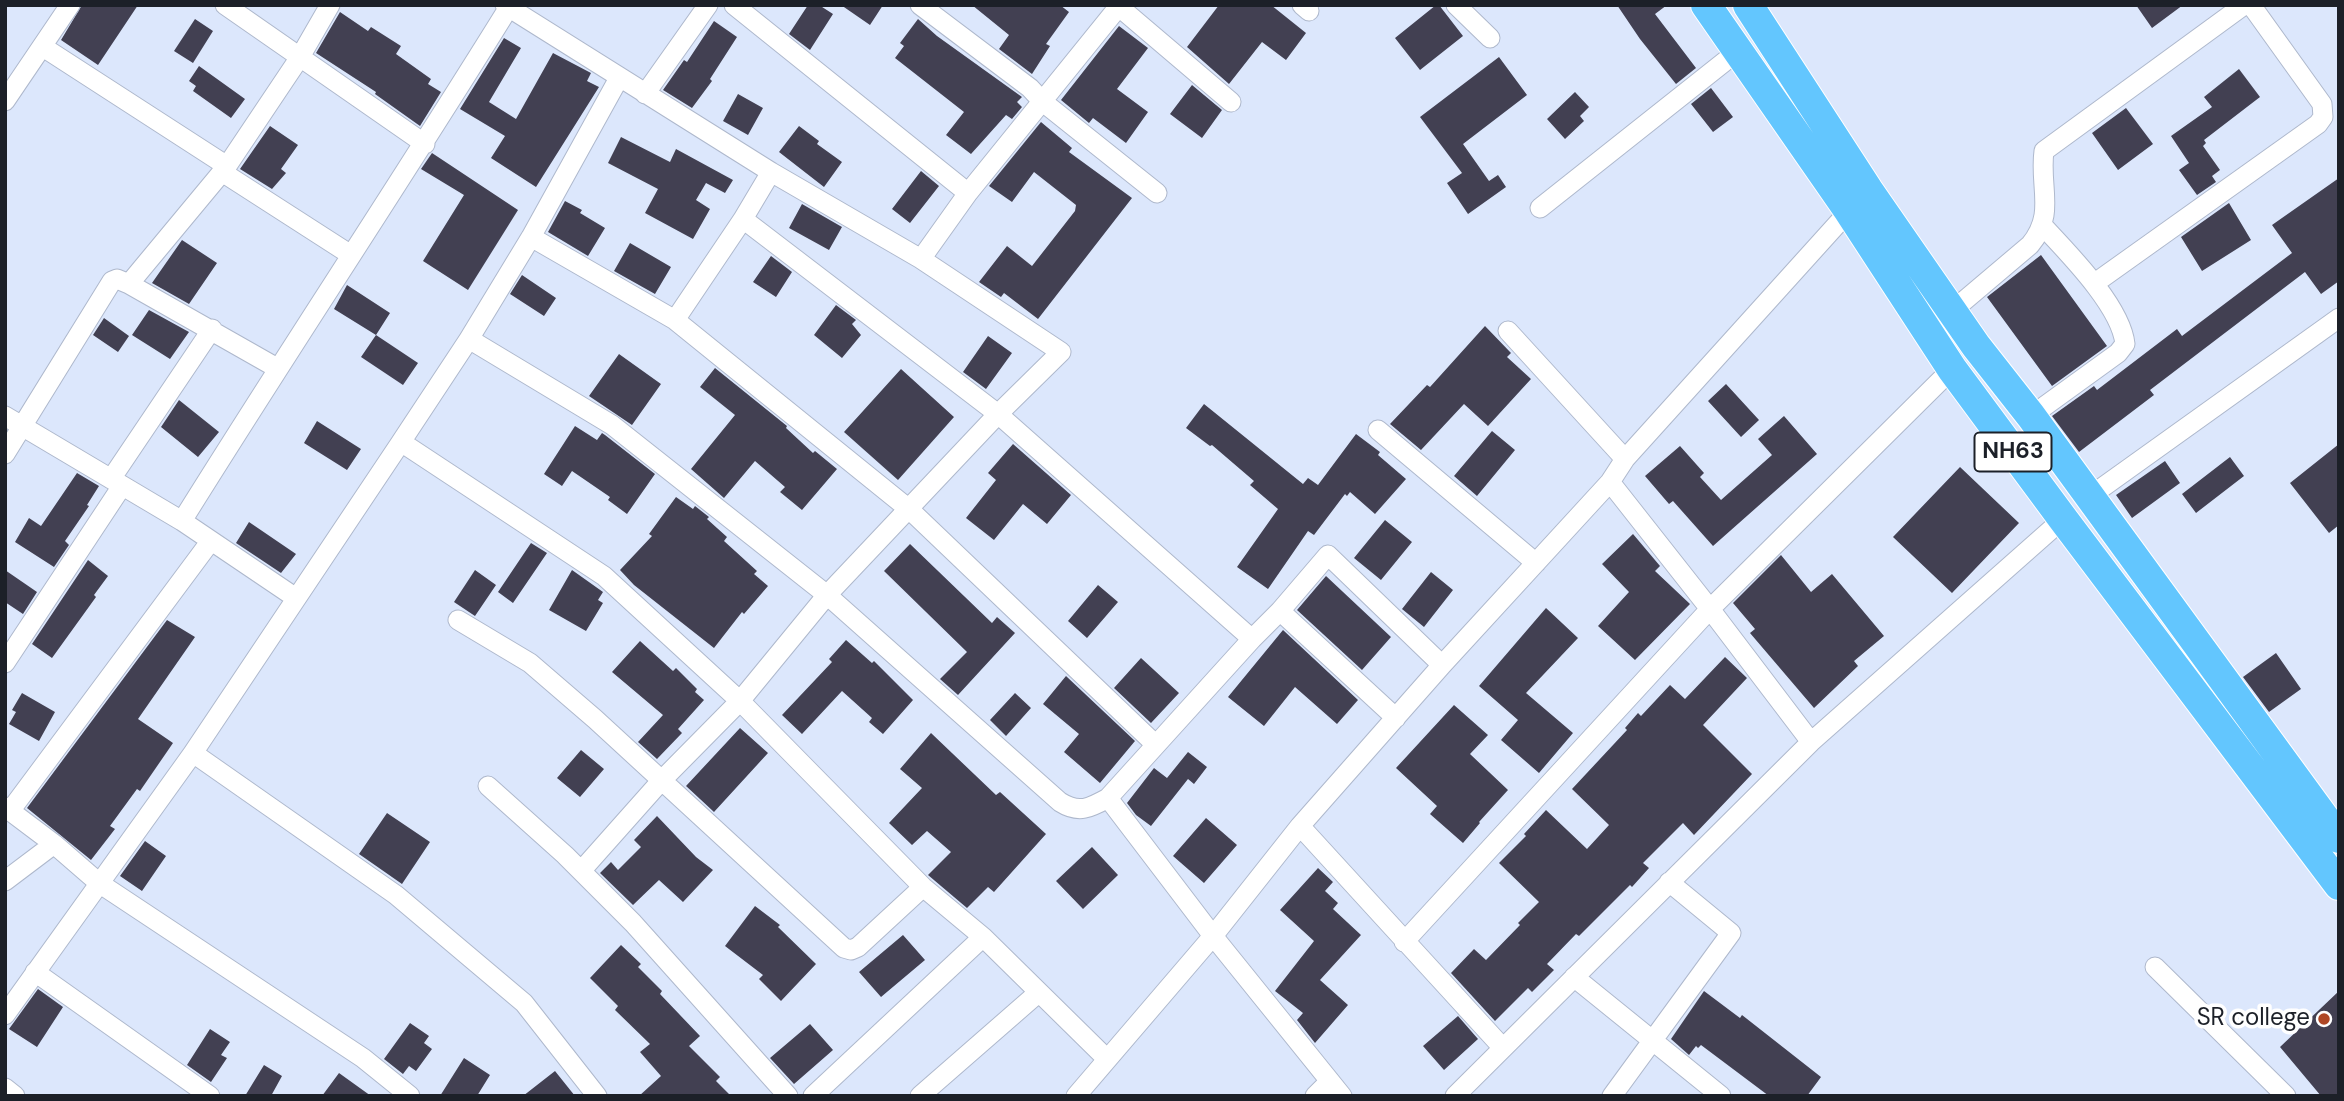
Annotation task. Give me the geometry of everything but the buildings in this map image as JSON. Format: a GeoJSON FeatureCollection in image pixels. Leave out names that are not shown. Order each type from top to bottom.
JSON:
{"type":"FeatureCollection","features":[{"type":"Feature","properties":{"kind":"highway","name":"NH63"},"geometry":{"type":"LineString","coordinates":[[1706,5],[1849,211],[1952,369],[2339,885]]}},
{"type":"Feature","properties":{"kind":"highway","name":"NH63"},"geometry":{"type":"LineString","coordinates":[[1748,5],[1868,190],[1952,311],[2339,838]]}},
{"type":"Feature","properties":{"kind":"street"},"geometry":{"type":"LineString","coordinates":[[5,101],[70,5]]}},
{"type":"Feature","properties":{"kind":"street"},"geometry":{"type":"LineString","coordinates":[[225,5],[425,144]]}},
{"type":"Feature","properties":{"kind":"street"},"geometry":{"type":"LineString","coordinates":[[129,284],[224,169],[300,57],[330,5]]}},
{"type":"Feature","properties":{"kind":"street"},"geometry":{"type":"LineString","coordinates":[[645,94],[708,5]]}},
{"type":"Feature","properties":{"kind":"street"},"geometry":{"type":"LineString","coordinates":[[734,5],[968,193]]}},
{"type":"Feature","properties":{"kind":"street"},"geometry":{"type":"LineString","coordinates":[[920,5],[1030,88],[1043,102],[1157,193]]}},
{"type":"Feature","properties":{"kind":"street"},"geometry":{"type":"LineString","coordinates":[[1456,5],[1490,38]]}},
{"type":"Feature","properties":{"kind":"street"},"geometry":{"type":"LineString","coordinates":[[1952,311],[2030,245],[2040,232],[2045,214],[2042,166],[2044,150],[2244,5]]}},
{"type":"Feature","properties":{"kind":"street"},"geometry":{"type":"LineString","coordinates":[[2095,283],[2321,121],[2325,112],[2322,104],[2251,5]]}},
{"type":"Feature","properties":{"kind":"street"},"geometry":{"type":"LineString","coordinates":[[182,521],[277,368],[425,144],[507,6],[771,172],[921,259],[1061,352],[998,414],[827,595],[740,701],[661,781],[581,871]]}},
{"type":"Feature","properties":{"kind":"street"},"geometry":{"type":"LineString","coordinates":[[921,259],[968,193],[1118,6],[1231,102]]}},
{"type":"Feature","properties":{"kind":"street"},"geometry":{"type":"LineString","coordinates":[[43,47],[351,255]]}},
{"type":"Feature","properties":{"kind":"street"},"geometry":{"type":"LineString","coordinates":[[1540,208],[1738,51]]}},
{"type":"Feature","properties":{"kind":"street"},"geometry":{"type":"LineString","coordinates":[[5,1015],[193,753],[401,442],[531,237],[620,78]]}},
{"type":"Feature","properties":{"kind":"street"},"geometry":{"type":"LineString","coordinates":[[675,320],[771,172]]}},
{"type":"Feature","properties":{"kind":"street"},"geometry":{"type":"LineString","coordinates":[[1076,1096],[1213,936],[1300,827],[1442,665],[1610,482],[1625,459],[1849,211]]}},
{"type":"Feature","properties":{"kind":"street"},"geometry":{"type":"LineString","coordinates":[[743,219],[998,414],[1252,639]]}},
{"type":"Feature","properties":{"kind":"street"},"geometry":{"type":"LineString","coordinates":[[2031,416],[2118,353],[2125,344],[2123,331],[2095,283],[2042,225]]}},
{"type":"Feature","properties":{"kind":"street"},"geometry":{"type":"LineString","coordinates":[[531,237],[675,320],[909,510],[1155,744]]}},
{"type":"Feature","properties":{"kind":"street"},"geometry":{"type":"LineString","coordinates":[[5,454],[108,285],[117,279],[212,329],[277,368]]}},
{"type":"Feature","properties":{"kind":"street"},"geometry":{"type":"LineString","coordinates":[[2089,497],[2339,318]]}},
{"type":"Feature","properties":{"kind":"street"},"geometry":{"type":"LineString","coordinates":[[5,663],[212,329]]}},
{"type":"Feature","properties":{"kind":"street"},"geometry":{"type":"LineString","coordinates":[[1508,331],[1625,459]]}},
{"type":"Feature","properties":{"kind":"street"},"geometry":{"type":"LineString","coordinates":[[468,339],[612,425],[827,595],[1060,803],[1068,807],[1085,810],[1108,798],[1328,555],[1442,665]]}},
{"type":"Feature","properties":{"kind":"street"},"geometry":{"type":"LineString","coordinates":[[1404,942],[1710,608],[1952,369]]}},
{"type":"Feature","properties":{"kind":"street"},"geometry":{"type":"LineString","coordinates":[[5,416],[182,521],[296,598]]}},
{"type":"Feature","properties":{"kind":"street"},"geometry":{"type":"LineString","coordinates":[[1378,430],[1536,563]]}},
{"type":"Feature","properties":{"kind":"street"},"geometry":{"type":"LineString","coordinates":[[401,442],[604,576],[740,701],[923,887],[983,937],[1107,1059]]}},
{"type":"Feature","properties":{"kind":"street"},"geometry":{"type":"LineString","coordinates":[[1610,482],[1811,742]]}},
{"type":"Feature","properties":{"kind":"street"},"geometry":{"type":"LineString","coordinates":[[1455,1096],[1811,742],[2063,519]]}},
{"type":"Feature","properties":{"kind":"street"},"geometry":{"type":"LineString","coordinates":[[210,542],[8,809],[99,883],[363,1058],[410,1096]]}},
{"type":"Feature","properties":{"kind":"street"},"geometry":{"type":"LineString","coordinates":[[1280,611],[1396,718]]}},
{"type":"Feature","properties":{"kind":"street"},"geometry":{"type":"LineString","coordinates":[[458,620],[530,663],[595,719],[844,948],[851,950],[858,947],[923,887]]}},
{"type":"Feature","properties":{"kind":"street"},"geometry":{"type":"LineString","coordinates":[[193,753],[396,895],[524,1003],[597,1096]]}},
{"type":"Feature","properties":{"kind":"street"},"geometry":{"type":"LineString","coordinates":[[488,786],[633,923],[788,1096]]}},
{"type":"Feature","properties":{"kind":"street"},"geometry":{"type":"LineString","coordinates":[[1108,798],[1213,936],[1336,1088],[1315,1096]]}},
{"type":"Feature","properties":{"kind":"street"},"geometry":{"type":"LineString","coordinates":[[1300,827],[1503,1048]]}},
{"type":"Feature","properties":{"kind":"street"},"geometry":{"type":"LineString","coordinates":[[5,881],[54,844]]}},
{"type":"Feature","properties":{"kind":"street"},"geometry":{"type":"LineString","coordinates":[[1612,1096],[1731,933],[1669,882]]}},
{"type":"Feature","properties":{"kind":"street"},"geometry":{"type":"LineString","coordinates":[[813,1096],[983,937]]}},
{"type":"Feature","properties":{"kind":"street"},"geometry":{"type":"LineString","coordinates":[[2155,967],[2286,1096]]}},
{"type":"Feature","properties":{"kind":"street"},"geometry":{"type":"LineString","coordinates":[[35,972],[210,1096]]}},
{"type":"Feature","properties":{"kind":"street"},"geometry":{"type":"LineString","coordinates":[[1574,977],[1721,1096]]}},
{"type":"Feature","properties":{"kind":"street"},"geometry":{"type":"LineString","coordinates":[[920,1096],[1038,993]]}},
{"type":"Feature","properties":{"kind":"street"},"geometry":{"type":"LineString","coordinates":[[5,1088],[15,1096]]}},
{"type":"Feature","properties":{"kind":"place","name":"SR college"},"geometry":{"type":"Point","coordinates":[2324,1019]}}]}
